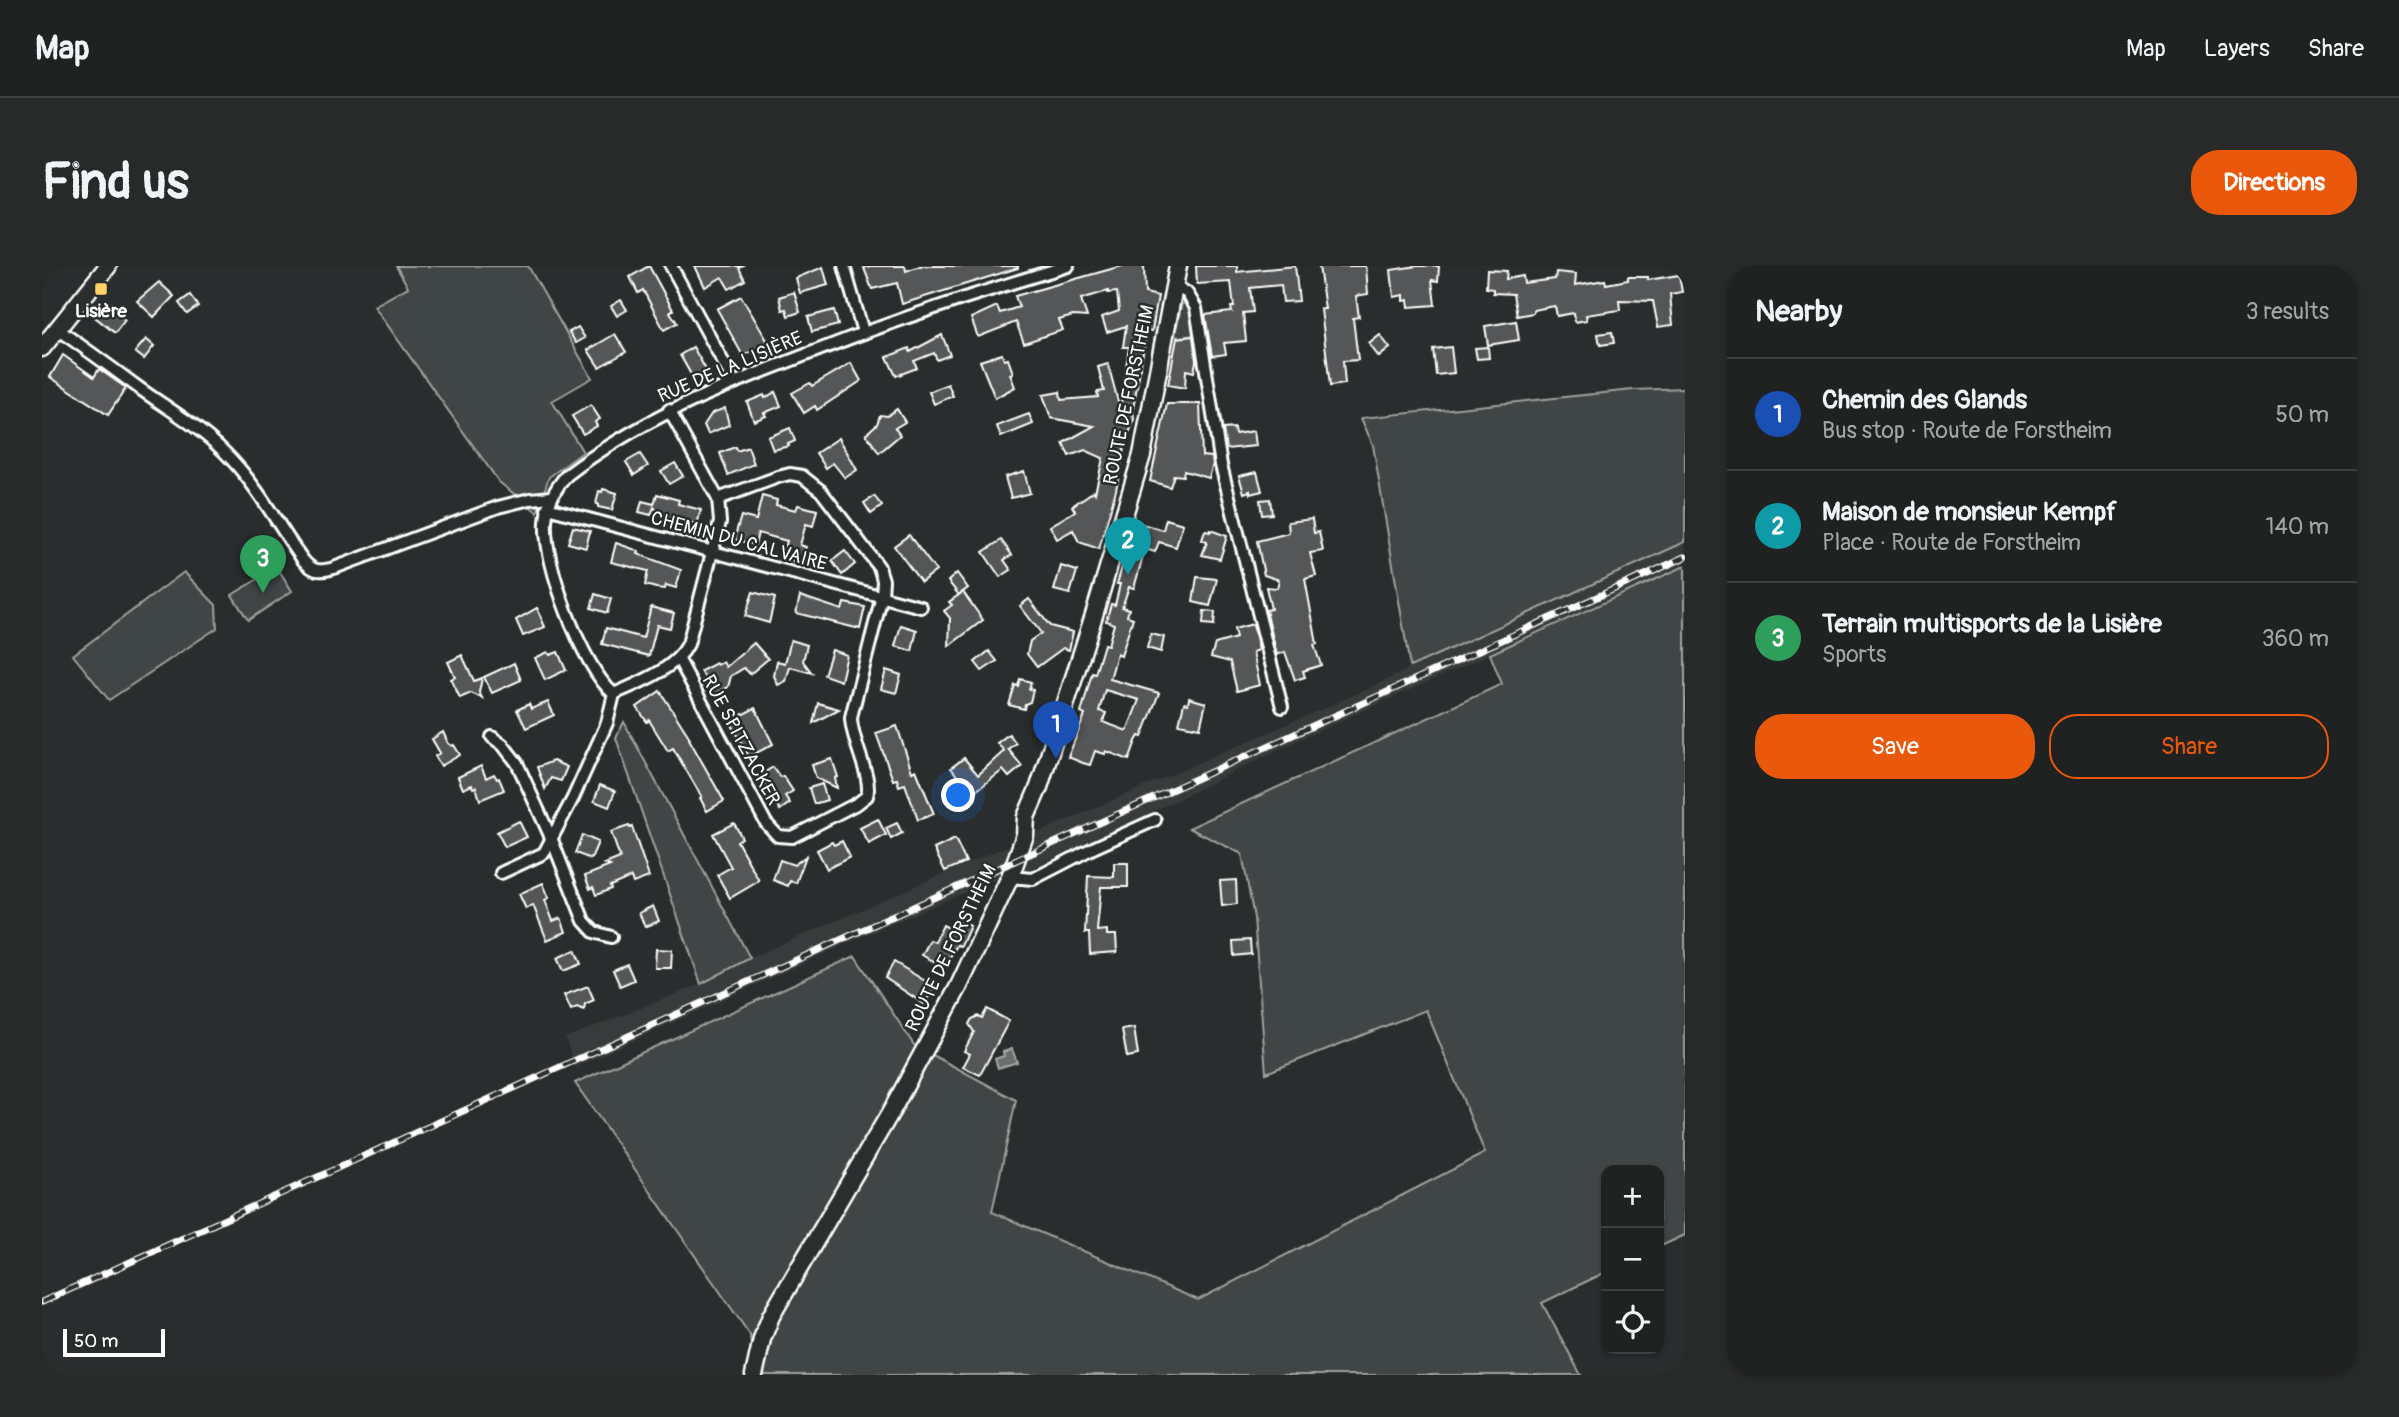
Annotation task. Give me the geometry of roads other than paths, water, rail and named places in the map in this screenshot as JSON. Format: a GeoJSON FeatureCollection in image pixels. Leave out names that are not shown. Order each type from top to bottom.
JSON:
{"type":"FeatureCollection","features":[{"type":"Feature","properties":{"kind":"street"},"geometry":{"type":"LineString","coordinates":[[42,348],[108,266]]}},
{"type":"Feature","properties":{"kind":"street"},"geometry":{"type":"LineString","coordinates":[[671,266],[734,382]]}},
{"type":"Feature","properties":{"kind":"street"},"geometry":{"type":"LineString","coordinates":[[845,266],[863,332]]}},
{"type":"Feature","properties":{"kind":"street","name":"RUE DE LA LISIÈRE"},"geometry":{"type":"LineString","coordinates":[[550,503],[561,481],[575,468],[669,410],[863,332],[1053,268],[1068,266]]}},
{"type":"Feature","properties":{"kind":"street","name":"ROUTE DE FORSTHEIM"},"geometry":{"type":"LineString","coordinates":[[754,1375],[762,1339],[771,1316],[892,1110],[963,978],[1010,877],[1025,835],[1026,817],[1041,780],[1086,641],[1142,455],[1178,266]]}},
{"type":"Feature","properties":{"kind":"street"},"geometry":{"type":"LineString","coordinates":[[1174,285],[1186,293],[1196,308],[1222,465],[1282,706]]}},
{"type":"Feature","properties":{"kind":"street"},"geometry":{"type":"LineString","coordinates":[[57,329],[201,430],[218,445],[242,471],[312,570],[334,568],[498,507],[530,499],[550,503],[546,541],[559,589],[594,672],[600,682],[614,694]]}},
{"type":"Feature","properties":{"kind":"street"},"geometry":{"type":"LineString","coordinates":[[500,873],[544,853],[607,723],[614,694],[678,658],[688,645],[720,522],[718,499],[669,410]]}},
{"type":"Feature","properties":{"kind":"street","name":"RUE SPITZACKER"},"geometry":{"type":"LineString","coordinates":[[678,658],[735,769],[766,823],[778,836],[792,837],[858,803],[868,793],[851,718],[882,596],[883,580],[876,561],[821,491],[809,480],[796,475],[785,475],[718,499]]}},
{"type":"Feature","properties":{"kind":"street","name":"CHEMIN DU CALVAIRE"},"geometry":{"type":"LineString","coordinates":[[550,503],[712,552],[922,607]]}},
{"type":"Feature","properties":{"kind":"street"},"geometry":{"type":"LineString","coordinates":[[492,737],[503,745],[517,762],[584,921],[594,932],[611,937]]}},
{"type":"Feature","properties":{"kind":"street"},"geometry":{"type":"LineString","coordinates":[[1010,877],[1033,879],[1155,820]]}},
{"type":"Feature","properties":{"kind":"railway"},"geometry":{"type":"LineString","coordinates":[[42,1302],[1685,557]]}},
{"type":"Feature","properties":{"kind":"place","name":"Lisière"},"geometry":{"type":"Point","coordinates":[101,289]}},
{"type":"Feature","properties":{"kind":"place","name":"Maison de monsieur Kempf"},"geometry":{"type":"Point","coordinates":[1128,575]}},
{"type":"Feature","properties":{"kind":"place","name":"Terrain multisports de la Lisière"},"geometry":{"type":"Point","coordinates":[263,593]}},
{"type":"Feature","properties":{"kind":"place","name":"Chemin des Glands"},"geometry":{"type":"Point","coordinates":[1056,759]}}]}
